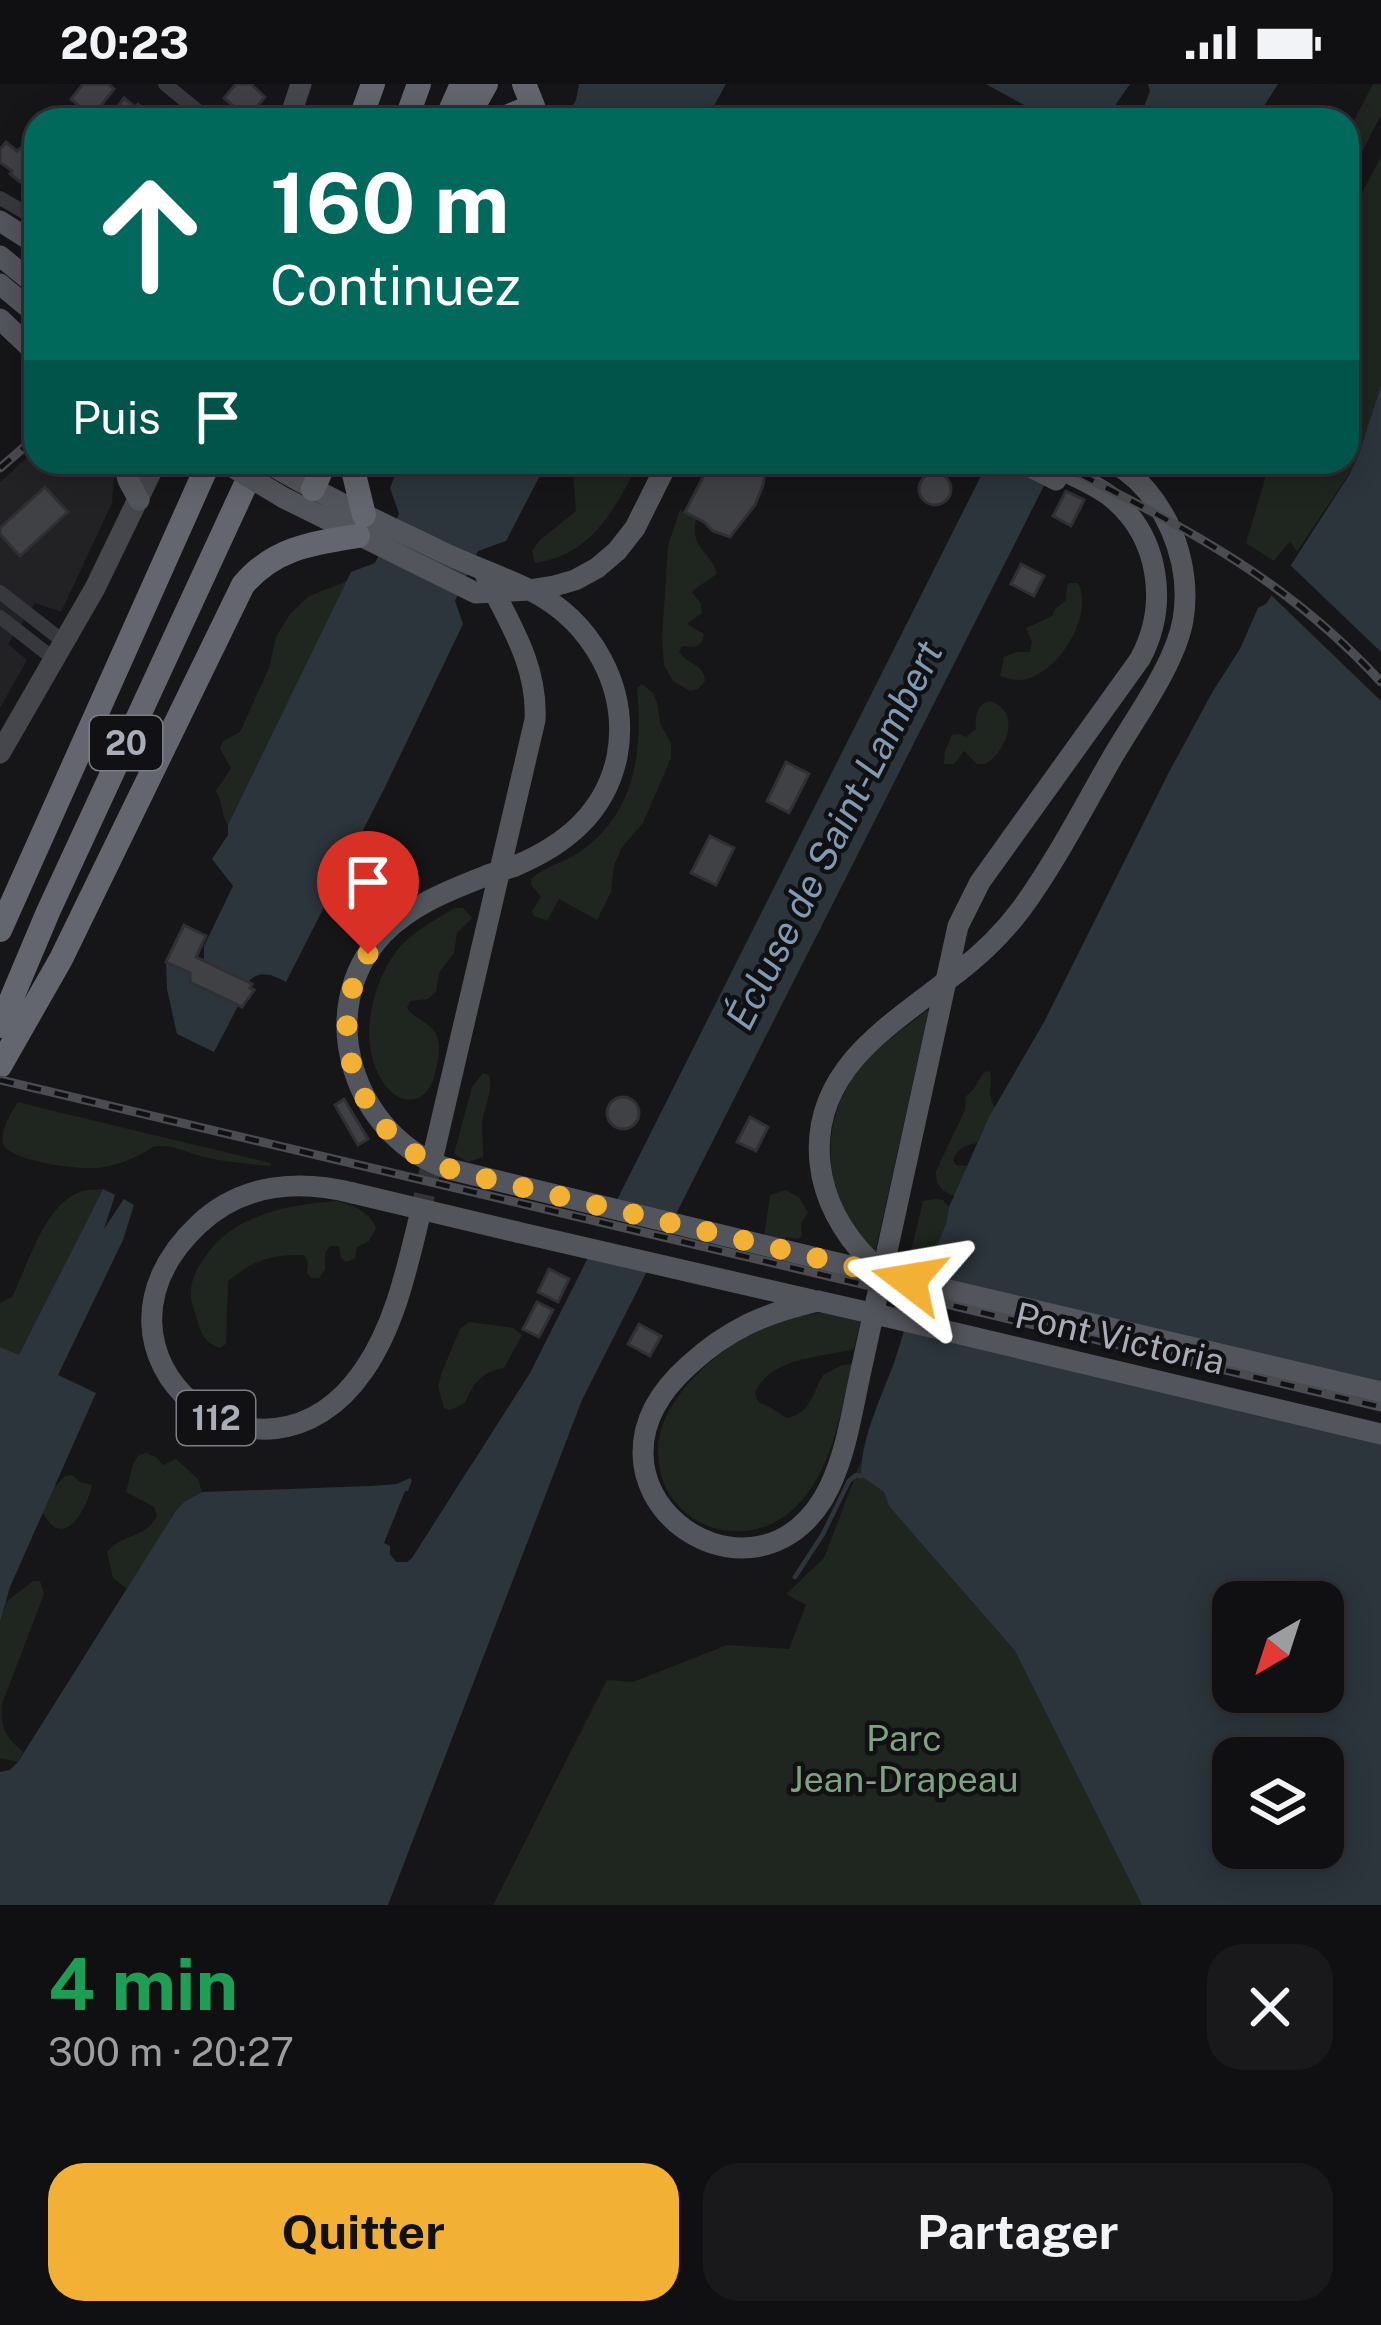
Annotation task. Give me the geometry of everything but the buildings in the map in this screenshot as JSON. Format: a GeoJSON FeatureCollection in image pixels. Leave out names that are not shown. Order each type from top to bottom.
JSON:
{"type":"FeatureCollection","features":[{"type":"Feature","properties":{"kind":"highway","name":"20"},"geometry":{"type":"LineString","coordinates":[[0,930],[204,474]]}},
{"type":"Feature","properties":{"kind":"highway","name":"20"},"geometry":{"type":"LineString","coordinates":[[0,1026],[56,893],[250,474]]}},
{"type":"Feature","properties":{"kind":"highway"},"geometry":{"type":"LineString","coordinates":[[297,489],[313,474]]}},
{"type":"Feature","properties":{"kind":"highway"},"geometry":{"type":"LineString","coordinates":[[0,1066],[61,959],[243,585],[264,564],[302,545],[373,531],[355,474]]}},
{"type":"Feature","properties":{"kind":"main road"},"geometry":{"type":"LineString","coordinates":[[0,256],[24,275]]}},
{"type":"Feature","properties":{"kind":"main road"},"geometry":{"type":"LineString","coordinates":[[0,284],[24,304]]}},
{"type":"Feature","properties":{"kind":"main road"},"geometry":{"type":"LineString","coordinates":[[0,319],[18,342]]}},
{"type":"Feature","properties":{"kind":"main road"},"geometry":{"type":"LineString","coordinates":[[127,474],[139,500]]}},
{"type":"Feature","properties":{"kind":"main road"},"geometry":{"type":"LineString","coordinates":[[256,474],[297,489],[373,531]]}},
{"type":"Feature","properties":{"kind":"main road"},"geometry":{"type":"LineString","coordinates":[[280,474],[297,489],[373,531]]}},
{"type":"Feature","properties":{"kind":"main road"},"geometry":{"type":"LineString","coordinates":[[529,590],[575,580],[617,551],[635,528],[662,474]]}},
{"type":"Feature","properties":{"kind":"main road"},"geometry":{"type":"LineString","coordinates":[[1073,474],[1117,484]]}},
{"type":"Feature","properties":{"kind":"main road"},"geometry":{"type":"LineString","coordinates":[[878,1268],[839,1225],[826,1198],[819,1157],[824,1114],[836,1084],[872,1040],[1001,933],[1030,896],[1177,643],[1184,606],[1180,555],[1162,512],[1117,484],[1084,474]]}},
{"type":"Feature","properties":{"kind":"main road"},"geometry":{"type":"LineString","coordinates":[[818,1301],[782,1309],[734,1330],[704,1351],[664,1390],[647,1422],[643,1461],[652,1493],[680,1525],[712,1544],[750,1547],[797,1528],[822,1500],[839,1461],[958,926],[980,882],[1140,659],[1153,631],[1157,600],[1153,562],[1117,484]]}},
{"type":"Feature","properties":{"kind":"main road","name":"Pont Victoria"},"geometry":{"type":"LineString","coordinates":[[373,531],[478,583],[529,590],[569,616],[594,646],[614,688],[620,731],[612,774],[586,821],[552,848],[414,908],[375,944],[360,966],[346,1022],[349,1053],[371,1109],[412,1152],[442,1167],[527,1189],[878,1268],[1381,1392]]}},
{"type":"Feature","properties":{"kind":"main road"},"geometry":{"type":"LineString","coordinates":[[434,1152],[535,720],[532,676],[523,647],[478,583]]}},
{"type":"Feature","properties":{"kind":"main road","name":"Pont Victoria"},"geometry":{"type":"LineString","coordinates":[[420,1215],[381,1341],[336,1402],[306,1421],[274,1429],[229,1424],[196,1408],[165,1371],[152,1328],[156,1286],[178,1247],[217,1210],[253,1192],[296,1185],[352,1192],[1381,1434]]}},
{"type":"Feature","properties":{"kind":"street"},"geometry":{"type":"LineString","coordinates":[[165,84],[194,108]]}},
{"type":"Feature","properties":{"kind":"street"},"geometry":{"type":"LineString","coordinates":[[0,753],[151,474]]}},
{"type":"Feature","properties":{"kind":"street"},"geometry":{"type":"LineString","coordinates":[[0,592],[59,650]]}},
{"type":"Feature","properties":{"kind":"street"},"geometry":{"type":"LineString","coordinates":[[0,617],[59,650]]}},
{"type":"Feature","properties":{"kind":"shaded area"},"geometry":{"type":"Polygon","coordinates":[[[24,461],[24,474],[114,477],[112,503],[61,612],[35,603],[8,644],[27,660],[0,708],[0,482],[24,461]]]}},
{"type":"Feature","properties":{"kind":"green space"},"geometry":{"type":"Polygon","coordinates":[[[1373,84],[1381,84],[1381,115],[1359,158],[1359,111],[1373,84]]]}},
{"type":"Feature","properties":{"kind":"green space"},"geometry":{"type":"Polygon","coordinates":[[[1381,157],[1381,385],[1359,454],[1359,198],[1381,157]]]}},
{"type":"Feature","properties":{"kind":"green space"},"geometry":{"type":"Polygon","coordinates":[[[573,474],[633,474],[611,513],[587,540],[535,563],[532,551],[539,541],[576,511],[573,474]]]}},
{"type":"Feature","properties":{"kind":"green space"},"geometry":{"type":"Polygon","coordinates":[[[1266,474],[1349,474],[1297,552],[1290,541],[1274,561],[1246,543],[1266,474]]]}},
{"type":"Feature","properties":{"kind":"green space"},"geometry":{"type":"Polygon","coordinates":[[[680,510],[696,518],[698,543],[717,573],[692,592],[702,613],[687,624],[704,634],[695,647],[683,646],[679,651],[702,670],[705,681],[690,691],[673,681],[664,665],[662,638],[668,546],[680,510]]]}},
{"type":"Feature","properties":{"kind":"green space"},"geometry":{"type":"Polygon","coordinates":[[[347,581],[228,826],[216,791],[231,768],[220,749],[223,741],[240,732],[269,668],[276,637],[290,614],[309,596],[347,581]]]}},
{"type":"Feature","properties":{"kind":"green space"},"geometry":{"type":"Polygon","coordinates":[[[1070,583],[1078,583],[1081,612],[1059,657],[1034,677],[1000,676],[1004,657],[1030,652],[1032,642],[1026,628],[1052,616],[1066,600],[1070,583]]]}},
{"type":"Feature","properties":{"kind":"green space"},"geometry":{"type":"Polygon","coordinates":[[[642,684],[657,703],[671,758],[643,823],[622,847],[611,892],[597,920],[559,899],[547,921],[534,916],[532,911],[541,897],[531,879],[575,855],[599,835],[624,799],[636,757],[637,688],[642,684]]]}},
{"type":"Feature","properties":{"kind":"green space"},"geometry":{"type":"Polygon","coordinates":[[[989,701],[1006,713],[1008,721],[1000,749],[986,764],[977,764],[964,751],[954,764],[944,764],[952,735],[966,737],[976,729],[977,712],[989,701]]]}},
{"type":"Feature","properties":{"kind":"green space"},"geometry":{"type":"Polygon","coordinates":[[[455,908],[463,908],[472,918],[457,933],[454,953],[439,973],[436,992],[428,999],[410,1001],[407,1008],[435,1032],[439,1050],[425,1093],[408,1100],[390,1091],[376,1069],[370,1040],[372,1009],[395,953],[415,933],[455,908]]]}},
{"type":"Feature","properties":{"kind":"green space"},"geometry":{"type":"Polygon","coordinates":[[[929,1009],[875,1253],[837,1192],[830,1148],[833,1125],[859,1069],[929,1009]]]}},
{"type":"Feature","properties":{"kind":"green space"},"geometry":{"type":"Polygon","coordinates":[[[990,1072],[995,1108],[977,1143],[962,1148],[953,1160],[956,1165],[969,1166],[955,1196],[940,1187],[936,1171],[965,1110],[966,1096],[990,1072]]]}},
{"type":"Feature","properties":{"kind":"green space"},"geometry":{"type":"Polygon","coordinates":[[[483,1073],[490,1082],[482,1126],[483,1157],[468,1162],[454,1154],[472,1087],[483,1073]]]}},
{"type":"Feature","properties":{"kind":"green space"},"geometry":{"type":"Polygon","coordinates":[[[18,1102],[271,1163],[221,1160],[165,1146],[99,1168],[32,1160],[3,1144],[18,1102]]]}},
{"type":"Feature","properties":{"kind":"green space"},"geometry":{"type":"Polygon","coordinates":[[[103,1189],[19,1356],[0,1347],[0,1303],[12,1297],[48,1221],[69,1197],[103,1189]]]}},
{"type":"Feature","properties":{"kind":"green space"},"geometry":{"type":"Polygon","coordinates":[[[785,1190],[799,1197],[808,1213],[801,1223],[802,1236],[783,1241],[764,1237],[770,1195],[785,1190]]]}},
{"type":"Feature","properties":{"kind":"green space"},"geometry":{"type":"Polygon","coordinates":[[[936,1199],[949,1207],[924,1270],[908,1263],[923,1201],[936,1199]]]}},
{"type":"Feature","properties":{"kind":"green space"},"geometry":{"type":"Polygon","coordinates":[[[337,1201],[365,1213],[376,1228],[369,1241],[357,1247],[355,1258],[346,1262],[339,1246],[330,1246],[319,1278],[307,1273],[304,1255],[273,1257],[246,1268],[228,1281],[226,1344],[220,1348],[205,1339],[191,1292],[196,1273],[215,1244],[262,1215],[337,1201]]]}},
{"type":"Feature","properties":{"kind":"green space"},"geometry":{"type":"Polygon","coordinates":[[[822,1313],[861,1318],[854,1349],[785,1365],[762,1381],[755,1393],[761,1403],[787,1418],[806,1407],[823,1375],[852,1364],[835,1435],[813,1485],[781,1519],[758,1529],[710,1527],[689,1515],[672,1498],[658,1449],[677,1398],[739,1340],[779,1322],[822,1313]]]}},
{"type":"Feature","properties":{"kind":"green space"},"geometry":{"type":"Polygon","coordinates":[[[469,1322],[513,1328],[522,1335],[504,1368],[485,1375],[465,1403],[450,1410],[444,1408],[438,1386],[460,1329],[469,1322]]]}},
{"type":"Feature","properties":{"kind":"green space"},"geometry":{"type":"Polygon","coordinates":[[[146,1453],[163,1465],[176,1459],[198,1479],[202,1492],[175,1512],[127,1589],[113,1578],[107,1552],[146,1529],[157,1516],[154,1507],[126,1492],[133,1464],[146,1453]]]}},
{"type":"Feature","properties":{"kind":"green space","name":"Parc Jean-Drapeau"},"geometry":{"type":"Polygon","coordinates":[[[861,1461],[862,1476],[884,1492],[890,1506],[1015,1651],[1142,1905],[493,1905],[607,1680],[633,1682],[727,1645],[789,1649],[806,1605],[786,1594],[824,1558],[861,1461]]]}},
{"type":"Feature","properties":{"kind":"green space"},"geometry":{"type":"Polygon","coordinates":[[[72,1475],[92,1485],[80,1515],[66,1528],[58,1528],[42,1511],[52,1490],[72,1475]]]}},
{"type":"Feature","properties":{"kind":"green space"},"geometry":{"type":"Polygon","coordinates":[[[33,1581],[40,1581],[44,1594],[2,1704],[5,1731],[23,1752],[18,1762],[0,1758],[0,1622],[6,1602],[33,1581]]]}},
{"type":"Feature","properties":{"kind":"water"},"geometry":{"type":"Polygon","coordinates":[[[579,84],[726,84],[713,108],[572,108],[579,84]]]}},
{"type":"Feature","properties":{"kind":"water"},"geometry":{"type":"Polygon","coordinates":[[[986,84],[1130,84],[1113,108],[1029,108],[986,84]]]}},
{"type":"Feature","properties":{"kind":"water"},"geometry":{"type":"Polygon","coordinates":[[[1148,84],[1278,84],[1263,108],[1144,108],[1148,84]]]}},
{"type":"Feature","properties":{"kind":"water"},"geometry":{"type":"Polygon","coordinates":[[[1381,385],[1381,1905],[1142,1905],[1015,1651],[889,1506],[884,1492],[861,1476],[862,1461],[921,1274],[928,1267],[989,1117],[1044,1022],[1167,776],[1240,649],[1258,608],[1266,604],[1349,474],[1359,474],[1359,454],[1381,385]]]}},
{"type":"Feature","properties":{"kind":"water"},"geometry":{"type":"Polygon","coordinates":[[[395,474],[541,474],[506,541],[478,551],[455,601],[463,624],[286,982],[262,974],[248,982],[204,961],[204,946],[233,886],[212,859],[228,835],[228,825],[351,572],[375,563],[399,514],[390,488],[395,474]]]}},
{"type":"Feature","properties":{"kind":"water","name":"Écluse de Saint-Lambert"},"geometry":{"type":"Polygon","coordinates":[[[982,474],[1050,474],[582,1400],[388,1905],[0,1905],[0,1772],[18,1762],[184,1502],[202,1492],[371,1486],[410,1478],[384,1543],[396,1562],[407,1562],[530,1373],[982,474]]]}},
{"type":"Feature","properties":{"kind":"water"},"geometry":{"type":"Polygon","coordinates":[[[166,962],[190,973],[190,983],[238,1006],[214,1052],[177,1034],[166,962]]]}},
{"type":"Feature","properties":{"kind":"water"},"geometry":{"type":"Polygon","coordinates":[[[103,1189],[115,1195],[104,1229],[124,1199],[134,1205],[123,1240],[58,1375],[96,1393],[10,1587],[0,1622],[0,1347],[19,1355],[103,1189]]]}},
{"type":"Feature","properties":{"kind":"pier"},"geometry":{"type":"Polygon","coordinates":[[[1285,560],[1381,652],[1381,701],[1267,591],[1285,560]]]}},
{"type":"Feature","properties":{"kind":"pier"},"geometry":{"type":"Polygon","coordinates":[[[610,1200],[683,1217],[655,1271],[582,1254],[610,1200]]]}},
{"type":"Feature","properties":{"kind":"pier"},"geometry":{"type":"Polygon","coordinates":[[[914,1273],[1381,1383],[1381,1440],[898,1326],[914,1273]]]}},
{"type":"Feature","properties":{"kind":"waterway"},"geometry":{"type":"LineString","coordinates":[[795,1577],[849,1481],[861,1476]]}},
{"type":"Feature","properties":{"kind":"tunnel"},"geometry":{"type":"LineString","coordinates":[[420,1215],[434,1152]]}},
{"type":"Feature","properties":{"kind":"railway"},"geometry":{"type":"LineString","coordinates":[[0,468],[24,447]]}},
{"type":"Feature","properties":{"kind":"railway"},"geometry":{"type":"LineString","coordinates":[[1079,474],[1229,556],[1307,612],[1381,682]]}},
{"type":"Feature","properties":{"kind":"railway"},"geometry":{"type":"LineString","coordinates":[[0,1080],[1381,1407]]}},
{"type":"Feature","properties":{"kind":"route"},"geometry":{"type":"LineString","coordinates":[[368,954],[347,1007],[352,1067],[371,1109],[418,1156],[475,1176],[909,1280]]}}]}
